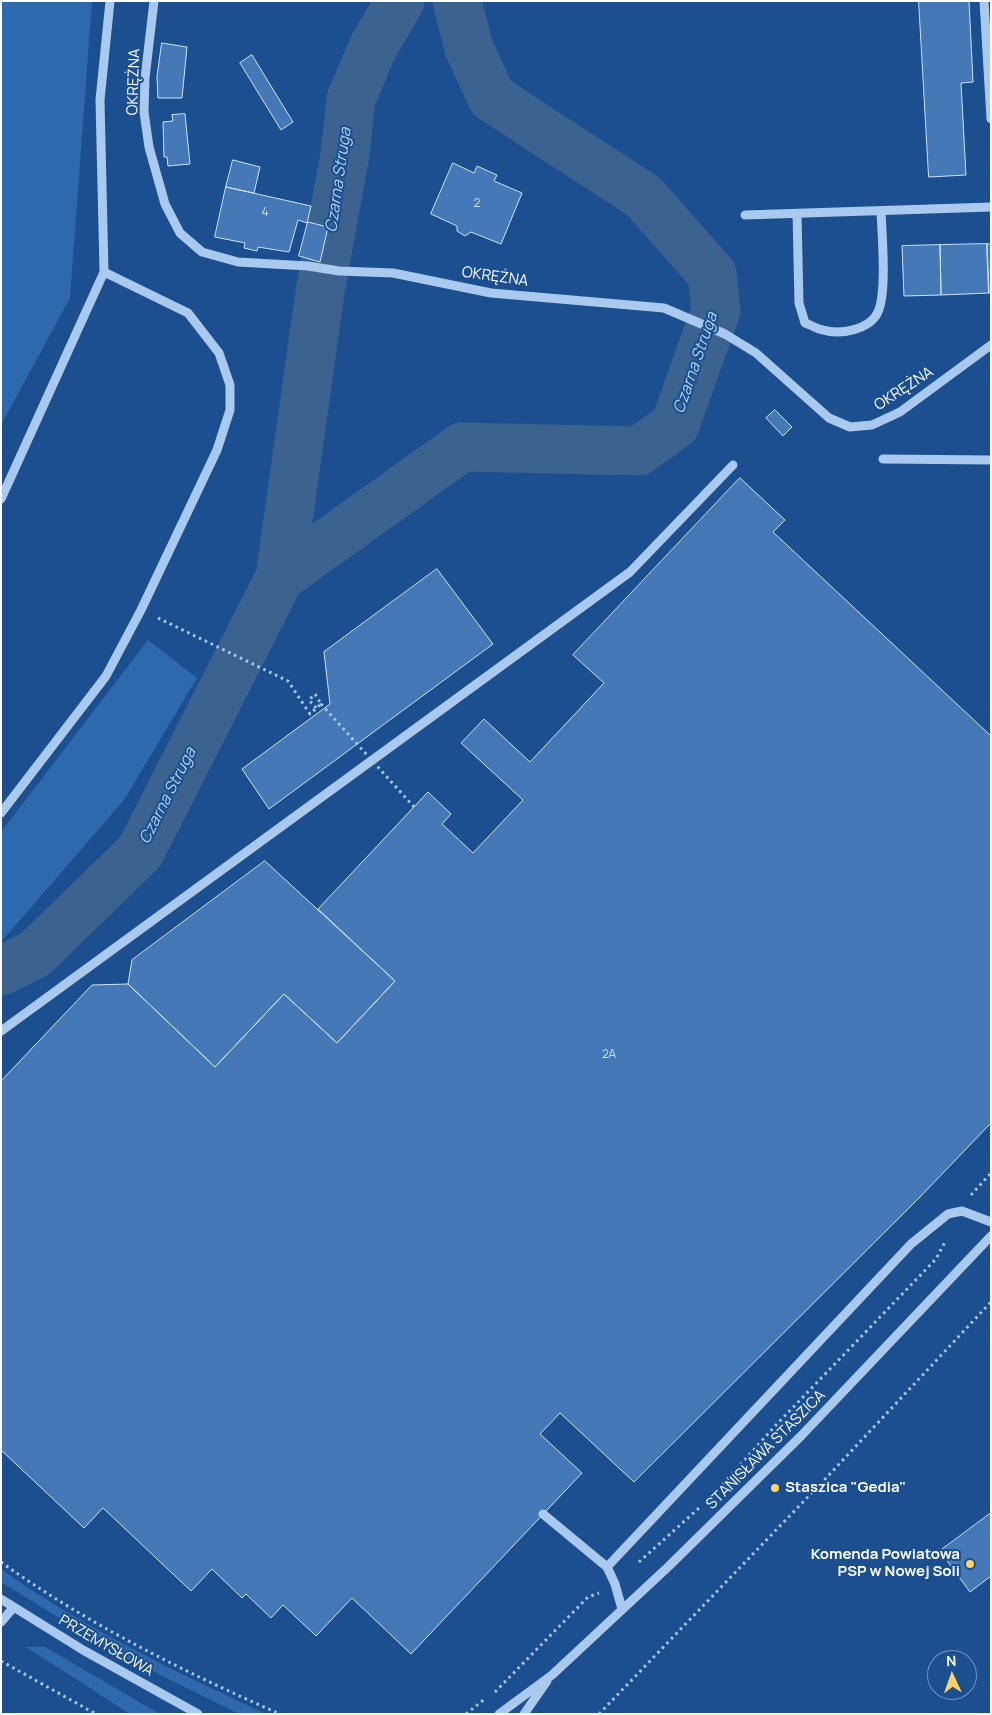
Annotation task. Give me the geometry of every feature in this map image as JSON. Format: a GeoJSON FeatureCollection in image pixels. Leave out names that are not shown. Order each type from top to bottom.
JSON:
{"type":"FeatureCollection","features":[{"type":"Feature","properties":{"kind":"street"},"geometry":{"type":"LineString","coordinates":[[1,498],[104,272],[100,100],[110,1]]}},
{"type":"Feature","properties":{"kind":"street","name":"OKRĘŻNA"},"geometry":{"type":"LineString","coordinates":[[154,1],[145,78],[144,112],[149,147],[165,204],[180,233],[202,252],[238,262],[308,266],[339,271],[393,273],[492,293],[664,308],[725,334],[756,353],[829,418],[850,427],[872,425],[900,412],[991,345]]}},
{"type":"Feature","properties":{"kind":"street"},"geometry":{"type":"LineString","coordinates":[[984,1],[991,119]]}},
{"type":"Feature","properties":{"kind":"street"},"geometry":{"type":"LineString","coordinates":[[745,216],[991,207]]}},
{"type":"Feature","properties":{"kind":"street"},"geometry":{"type":"LineString","coordinates":[[797,214],[799,303],[805,323],[824,331],[848,331],[867,324],[878,312],[884,276],[881,212]]}},
{"type":"Feature","properties":{"kind":"street"},"geometry":{"type":"LineString","coordinates":[[1,813],[106,676],[142,610],[217,450],[230,410],[230,385],[219,353],[188,313],[104,272]]}},
{"type":"Feature","properties":{"kind":"street"},"geometry":{"type":"LineString","coordinates":[[883,459],[991,460]]}},
{"type":"Feature","properties":{"kind":"street"},"geometry":{"type":"LineString","coordinates":[[1,1031],[630,572],[733,465]]}},
{"type":"Feature","properties":{"kind":"street"},"geometry":{"type":"LineString","coordinates":[[607,1567],[911,1244],[948,1214],[962,1211],[991,1222]]}},
{"type":"Feature","properties":{"kind":"street","name":"STANISŁAWA STASZICA"},"geometry":{"type":"LineString","coordinates":[[499,1714],[552,1675],[801,1436],[991,1236]]}},
{"type":"Feature","properties":{"kind":"street"},"geometry":{"type":"LineString","coordinates":[[543,1514],[607,1567],[615,1584],[622,1609]]}},
{"type":"Feature","properties":{"kind":"street","name":"PRZEMYSŁOWA"},"geometry":{"type":"LineString","coordinates":[[1,1599],[84,1650],[198,1714]]}},
{"type":"Feature","properties":{"kind":"street"},"geometry":{"type":"LineString","coordinates":[[1,1622],[13,1608]]}},
{"type":"Feature","properties":{"kind":"street","name":"STANISŁAWA STASZICA"},"geometry":{"type":"LineString","coordinates":[[524,1714],[552,1675]]}},
{"type":"Feature","properties":{"kind":"path"},"geometry":{"type":"LineString","coordinates":[[142,610],[288,681],[310,714],[322,704],[414,807]]}},
{"type":"Feature","properties":{"kind":"path"},"geometry":{"type":"LineString","coordinates":[[599,1714],[828,1476],[991,1302]]}},
{"type":"Feature","properties":{"kind":"path"},"geometry":{"type":"LineString","coordinates":[[1,1562],[99,1623],[221,1688],[280,1714]]}},
{"type":"Feature","properties":{"kind":"path"},"geometry":{"type":"LineString","coordinates":[[1,1661],[96,1714]]}},
{"type":"Feature","properties":{"kind":"shaded area"},"geometry":{"type":"Polygon","coordinates":[[[1,1],[92,1],[70,298],[1,425],[1,1]]]}},
{"type":"Feature","properties":{"kind":"shaded area"},"geometry":{"type":"Polygon","coordinates":[[[148,640],[197,678],[124,800],[1,942],[1,832],[148,640]]]}},
{"type":"Feature","properties":{"kind":"shaded area"},"geometry":{"type":"Polygon","coordinates":[[[1,1569],[64,1610],[130,1648],[266,1714],[239,1714],[116,1653],[1,1582],[1,1569]]]}},
{"type":"Feature","properties":{"kind":"shaded area"},"geometry":{"type":"Polygon","coordinates":[[[26,1647],[45,1647],[160,1714],[130,1714],[26,1647]]]}},
{"type":"Feature","properties":{"kind":"building"},"geometry":{"type":"Polygon","coordinates":[[[919,1],[969,1],[973,82],[961,83],[966,175],[929,177],[919,1]]]}},
{"type":"Feature","properties":{"kind":"building"},"geometry":{"type":"Polygon","coordinates":[[[162,43],[187,47],[182,98],[158,98],[157,77],[162,43]]]}},
{"type":"Feature","properties":{"kind":"building"},"geometry":{"type":"Polygon","coordinates":[[[252,55],[293,122],[281,130],[240,63],[252,55]]]}},
{"type":"Feature","properties":{"kind":"building"},"geometry":{"type":"Polygon","coordinates":[[[185,114],[190,164],[168,166],[167,157],[164,157],[163,122],[173,121],[172,115],[185,114]]]}},
{"type":"Feature","properties":{"kind":"building"},"geometry":{"type":"Polygon","coordinates":[[[233,160],[260,167],[254,193],[226,187],[233,160]]]}},
{"type":"Feature","properties":{"kind":"building"},"geometry":{"type":"Polygon","coordinates":[[[453,163],[474,173],[477,166],[497,175],[494,181],[522,193],[501,244],[471,232],[465,236],[457,231],[457,226],[431,214],[453,163]]]}},
{"type":"Feature","properties":{"kind":"building"},"geometry":{"type":"Polygon","coordinates":[[[226,187],[311,206],[307,223],[298,220],[289,252],[258,247],[257,251],[244,248],[245,243],[215,237],[226,187]]]}},
{"type":"Feature","properties":{"kind":"building"},"geometry":{"type":"Polygon","coordinates":[[[308,222],[328,227],[320,262],[299,256],[308,222]]]}},
{"type":"Feature","properties":{"kind":"building"},"geometry":{"type":"Polygon","coordinates":[[[987,244],[989,293],[941,295],[940,245],[987,244]]]}},
{"type":"Feature","properties":{"kind":"building"},"geometry":{"type":"Polygon","coordinates":[[[987,244],[991,244],[991,293],[989,293],[987,244]]]}},
{"type":"Feature","properties":{"kind":"building"},"geometry":{"type":"Polygon","coordinates":[[[940,245],[941,295],[904,296],[902,246],[940,245]]]}},
{"type":"Feature","properties":{"kind":"building"},"geometry":{"type":"Polygon","coordinates":[[[775,410],[792,427],[783,436],[766,418],[775,410]]]}},
{"type":"Feature","properties":{"kind":"building"},"geometry":{"type":"Polygon","coordinates":[[[740,478],[785,520],[773,532],[991,736],[991,1123],[920,1197],[634,1482],[560,1413],[540,1434],[582,1473],[411,1654],[352,1598],[316,1636],[283,1605],[271,1618],[246,1594],[242,1598],[212,1569],[191,1591],[103,1508],[84,1528],[1,1450],[1,1081],[92,985],[128,984],[215,1067],[284,994],[337,1043],[395,981],[318,909],[428,792],[451,814],[442,824],[473,853],[523,800],[461,743],[484,719],[530,762],[604,683],[573,655],[740,478]]]}},
{"type":"Feature","properties":{"kind":"building"},"geometry":{"type":"Polygon","coordinates":[[[437,569],[493,644],[269,809],[242,769],[330,704],[324,652],[437,569]]]}},
{"type":"Feature","properties":{"kind":"building"},"geometry":{"type":"Polygon","coordinates":[[[265,861],[395,981],[337,1043],[284,994],[215,1067],[128,984],[132,960],[265,861]]]}},
{"type":"Feature","properties":{"kind":"building","name":"Komenda Powiatowa PSP w Nowej Soli"},"geometry":{"type":"Polygon","coordinates":[[[991,1513],[991,1576],[970,1592],[940,1551],[991,1513]]]}},
{"type":"Feature","properties":{"kind":"waterway","name":"Czarna Struga"},"geometry":{"type":"LineString","coordinates":[[1,971],[35,954],[140,852],[280,577],[320,292],[345,154],[351,99],[373,47],[400,1]]}},
{"type":"Feature","properties":{"kind":"waterway","name":"Czarna Struga"},"geometry":{"type":"LineString","coordinates":[[280,577],[462,447],[639,451],[675,425],[716,310],[712,274],[643,196],[492,98],[469,48],[457,1]]}},
{"type":"Feature","properties":{"kind":"place","name":"Staszica \"Gedia\""},"geometry":{"type":"Point","coordinates":[775,1488]}},
{"type":"Feature","properties":{"kind":"place","name":"Komenda Powiatowa PSP w Nowej Soli"},"geometry":{"type":"Point","coordinates":[970,1564]}}]}
